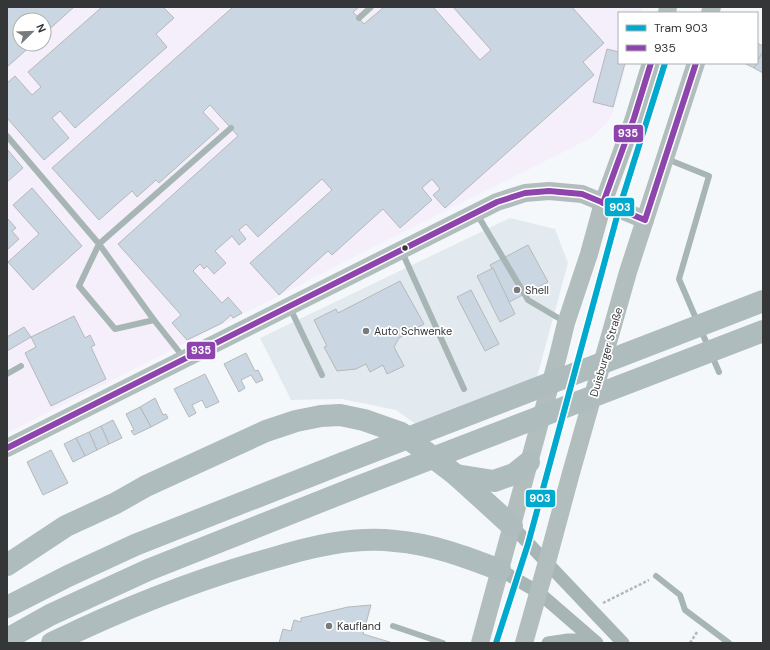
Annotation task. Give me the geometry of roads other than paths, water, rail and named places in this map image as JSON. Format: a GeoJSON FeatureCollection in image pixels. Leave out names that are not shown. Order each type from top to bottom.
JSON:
{"type":"FeatureCollection","features":[{"type":"Feature","properties":{"kind":"highway"},"geometry":{"type":"LineString","coordinates":[[7,607],[68,576],[135,545],[763,301]]}},
{"type":"Feature","properties":{"kind":"highway"},"geometry":{"type":"LineString","coordinates":[[7,639],[50,615],[148,570],[352,489],[763,331]]}},
{"type":"Feature","properties":{"kind":"highway"},"geometry":{"type":"LineString","coordinates":[[7,565],[66,526],[116,503],[167,476],[266,431],[296,421],[321,416],[340,415],[364,420],[400,433],[456,475],[512,526]]}},
{"type":"Feature","properties":{"kind":"highway"},"geometry":{"type":"LineString","coordinates":[[456,475],[494,481],[514,474],[529,462]]}},
{"type":"Feature","properties":{"kind":"highway"},"geometry":{"type":"LineString","coordinates":[[52,643],[94,623],[166,593],[237,568],[319,546],[360,540],[395,540],[445,550],[500,570]]}},
{"type":"Feature","properties":{"kind":"main road"},"geometry":{"type":"LineString","coordinates":[[480,643],[566,323],[589,254],[603,203],[634,118],[651,64]]}},
{"type":"Feature","properties":{"kind":"main road","name":"Duisburger Straße"},"geometry":{"type":"LineString","coordinates":[[524,643],[570,473],[628,272],[696,64]]}},
{"type":"Feature","properties":{"kind":"main road"},"geometry":{"type":"LineString","coordinates":[[7,448],[497,202],[533,192],[549,191],[582,194],[645,220]]}},
{"type":"Feature","properties":{"kind":"street"},"geometry":{"type":"LineString","coordinates":[[512,526],[623,643]]}},
{"type":"Feature","properties":{"kind":"street"},"geometry":{"type":"LineString","coordinates":[[500,570],[538,592],[595,642]]}},
{"type":"Feature","properties":{"kind":"street"},"geometry":{"type":"LineString","coordinates":[[548,643],[568,640],[595,642]]}},
{"type":"Feature","properties":{"kind":"lane"},"geometry":{"type":"LineString","coordinates":[[359,18],[371,7]]}},
{"type":"Feature","properties":{"kind":"lane"},"geometry":{"type":"LineString","coordinates":[[154,320],[115,329],[79,286],[99,244],[231,128]]}},
{"type":"Feature","properties":{"kind":"lane"},"geometry":{"type":"LineString","coordinates":[[7,136],[99,244],[154,320],[185,359]]}},
{"type":"Feature","properties":{"kind":"lane"},"geometry":{"type":"LineString","coordinates":[[665,158],[709,176],[679,279],[719,372]]}},
{"type":"Feature","properties":{"kind":"lane"},"geometry":{"type":"LineString","coordinates":[[476,213],[528,300],[566,323]]}},
{"type":"Feature","properties":{"kind":"lane"},"geometry":{"type":"LineString","coordinates":[[402,250],[464,389]]}},
{"type":"Feature","properties":{"kind":"lane"},"geometry":{"type":"LineString","coordinates":[[289,307],[322,375]]}},
{"type":"Feature","properties":{"kind":"lane"},"geometry":{"type":"LineString","coordinates":[[7,374],[21,366]]}},
{"type":"Feature","properties":{"kind":"lane"},"geometry":{"type":"LineString","coordinates":[[656,576],[680,595],[685,610],[729,643]]}},
{"type":"Feature","properties":{"kind":"lane"},"geometry":{"type":"LineString","coordinates":[[393,626],[443,643]]}},
{"type":"Feature","properties":{"kind":"tram line","name":"903"},"geometry":{"type":"LineString","coordinates":[[496,643],[528,544],[619,209],[665,64]]}},
{"type":"Feature","properties":{"kind":"place","name":"Shell"},"geometry":{"type":"Point","coordinates":[517,290]}},
{"type":"Feature","properties":{"kind":"place","name":"Auto Schwenke"},"geometry":{"type":"Point","coordinates":[366,331]}},
{"type":"Feature","properties":{"kind":"place","name":"Kaufland"},"geometry":{"type":"Point","coordinates":[329,626]}}]}
